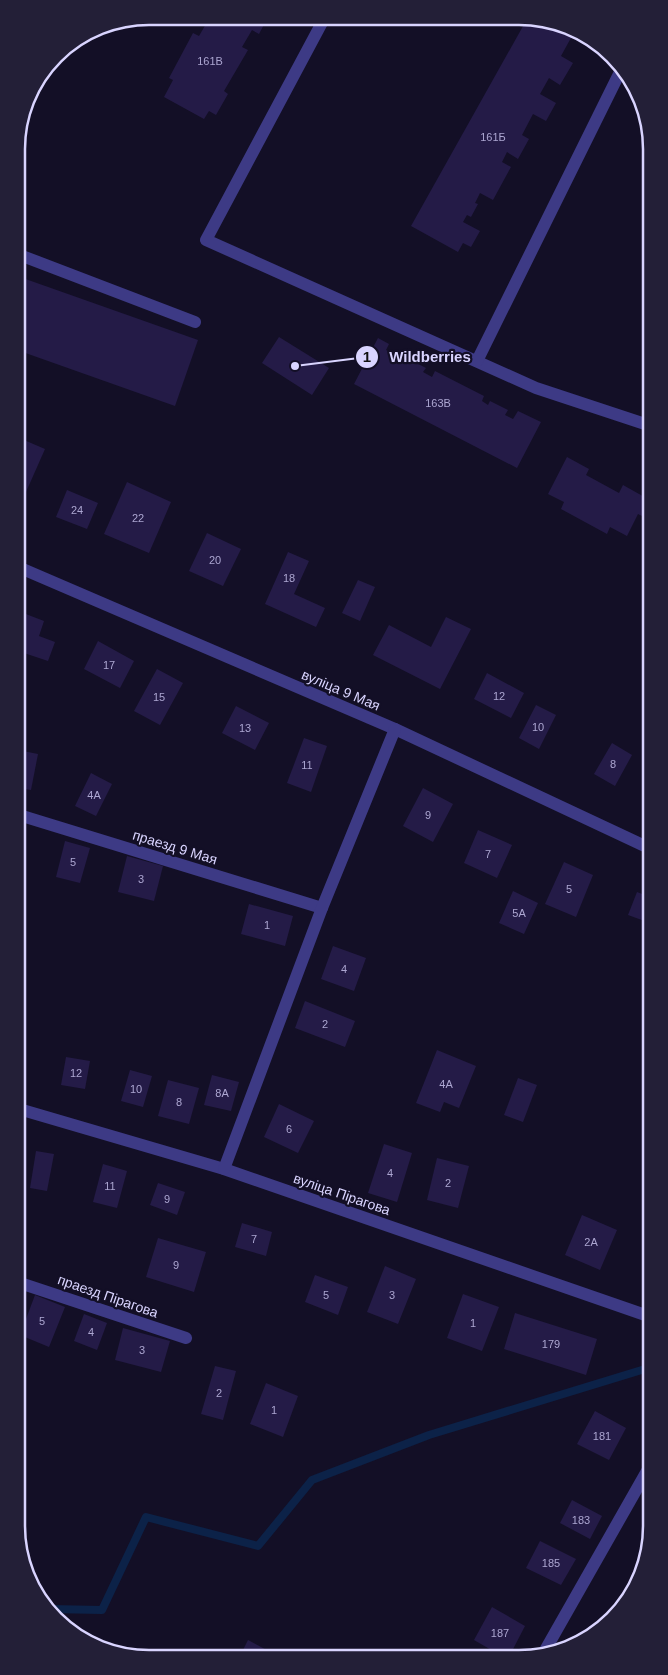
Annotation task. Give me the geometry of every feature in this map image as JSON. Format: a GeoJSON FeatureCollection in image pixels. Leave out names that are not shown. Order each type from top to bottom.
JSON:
{"type":"FeatureCollection","features":[{"type":"Feature","properties":{"kind":"street"},"geometry":{"type":"LineString","coordinates":[[321,25],[206,240],[536,388],[643,423]]}},
{"type":"Feature","properties":{"kind":"street"},"geometry":{"type":"LineString","coordinates":[[477,360],[618,75]]}},
{"type":"Feature","properties":{"kind":"street"},"geometry":{"type":"LineString","coordinates":[[25,257],[195,322]]}},
{"type":"Feature","properties":{"kind":"street","name":"вуліца 9 Мая"},"geometry":{"type":"LineString","coordinates":[[25,570],[395,729],[643,845]]}},
{"type":"Feature","properties":{"kind":"street"},"geometry":{"type":"LineString","coordinates":[[224,1169],[322,908],[395,729]]}},
{"type":"Feature","properties":{"kind":"street","name":"праезд 9 Мая"},"geometry":{"type":"LineString","coordinates":[[25,816],[322,908]]}},
{"type":"Feature","properties":{"kind":"street","name":"вуліца Пірагова"},"geometry":{"type":"LineString","coordinates":[[25,1111],[224,1169],[643,1314]]}},
{"type":"Feature","properties":{"kind":"street","name":"праезд Пірагова"},"geometry":{"type":"LineString","coordinates":[[25,1284],[186,1338]]}},
{"type":"Feature","properties":{"kind":"street"},"geometry":{"type":"LineString","coordinates":[[547,1647],[643,1478]]}},
{"type":"Feature","properties":{"kind":"building"},"geometry":{"type":"Polygon","coordinates":[[[205,25],[264,25],[259,34],[252,30],[242,47],[248,50],[224,91],[228,94],[216,115],[209,111],[204,119],[164,97],[173,80],[169,78],[193,33],[199,36],[205,25]]]}},
{"type":"Feature","properties":{"kind":"building"},"geometry":{"type":"Polygon","coordinates":[[[524,25],[544,27],[571,37],[561,56],[573,63],[560,85],[549,78],[540,94],[556,103],[546,121],[533,114],[522,135],[529,139],[518,159],[507,152],[502,162],[511,167],[493,200],[480,193],[475,203],[478,204],[471,217],[467,215],[463,222],[480,231],[471,247],[463,243],[458,252],[411,226],[524,25]]]}},
{"type":"Feature","properties":{"kind":"building"},"geometry":{"type":"Polygon","coordinates":[[[25,279],[198,340],[175,406],[25,353],[25,279]]]}},
{"type":"Feature","properties":{"kind":"building"},"geometry":{"type":"Polygon","coordinates":[[[279,337],[329,368],[312,395],[262,363],[279,337]]]}},
{"type":"Feature","properties":{"kind":"building"},"geometry":{"type":"Polygon","coordinates":[[[378,338],[389,344],[386,350],[401,357],[401,355],[426,368],[423,372],[432,377],[435,371],[484,396],[482,401],[488,405],[490,401],[508,410],[505,415],[513,419],[518,411],[541,422],[517,468],[354,384],[378,338]]]}},
{"type":"Feature","properties":{"kind":"building"},"geometry":{"type":"Polygon","coordinates":[[[25,440],[45,449],[25,492],[25,440]]]}},
{"type":"Feature","properties":{"kind":"building"},"geometry":{"type":"Polygon","coordinates":[[[567,457],[589,469],[586,475],[619,493],[623,485],[643,496],[643,516],[638,514],[627,536],[610,527],[607,534],[561,509],[564,502],[548,494],[567,457]]]}},
{"type":"Feature","properties":{"kind":"building"},"geometry":{"type":"Polygon","coordinates":[[[127,482],[171,502],[149,553],[104,534],[127,482]]]}},
{"type":"Feature","properties":{"kind":"building"},"geometry":{"type":"Polygon","coordinates":[[[67,490],[98,503],[87,529],[56,517],[67,490]]]}},
{"type":"Feature","properties":{"kind":"building"},"geometry":{"type":"Polygon","coordinates":[[[207,533],[241,549],[223,586],[189,571],[207,533]]]}},
{"type":"Feature","properties":{"kind":"building"},"geometry":{"type":"Polygon","coordinates":[[[288,552],[309,561],[294,594],[325,608],[316,627],[265,604],[288,552]]]}},
{"type":"Feature","properties":{"kind":"building"},"geometry":{"type":"Polygon","coordinates":[[[358,580],[375,587],[360,621],[342,613],[358,580]]]}},
{"type":"Feature","properties":{"kind":"building"},"geometry":{"type":"Polygon","coordinates":[[[25,614],[44,621],[39,636],[55,642],[48,661],[25,653],[25,614]]]}},
{"type":"Feature","properties":{"kind":"building"},"geometry":{"type":"Polygon","coordinates":[[[446,617],[471,629],[440,689],[373,655],[389,625],[431,647],[446,617]]]}},
{"type":"Feature","properties":{"kind":"building"},"geometry":{"type":"Polygon","coordinates":[[[98,641],[134,661],[120,688],[84,669],[98,641]]]}},
{"type":"Feature","properties":{"kind":"building"},"geometry":{"type":"Polygon","coordinates":[[[157,669],[183,683],[160,725],[134,711],[157,669]]]}},
{"type":"Feature","properties":{"kind":"building"},"geometry":{"type":"Polygon","coordinates":[[[487,673],[524,693],[511,718],[474,699],[487,673]]]}},
{"type":"Feature","properties":{"kind":"building"},"geometry":{"type":"Polygon","coordinates":[[[536,705],[556,715],[539,749],[519,738],[536,705]]]}},
{"type":"Feature","properties":{"kind":"building"},"geometry":{"type":"Polygon","coordinates":[[[236,706],[269,723],[255,750],[222,733],[236,706]]]}},
{"type":"Feature","properties":{"kind":"building"},"geometry":{"type":"Polygon","coordinates":[[[304,738],[327,746],[311,792],[287,783],[304,738]]]}},
{"type":"Feature","properties":{"kind":"building"},"geometry":{"type":"Polygon","coordinates":[[[612,743],[632,755],[615,786],[594,774],[612,743]]]}},
{"type":"Feature","properties":{"kind":"building"},"geometry":{"type":"Polygon","coordinates":[[[25,751],[38,754],[31,790],[25,789],[25,751]]]}},
{"type":"Feature","properties":{"kind":"building"},"geometry":{"type":"Polygon","coordinates":[[[91,773],[112,784],[96,816],[75,806],[91,773]]]}},
{"type":"Feature","properties":{"kind":"building"},"geometry":{"type":"Polygon","coordinates":[[[423,788],[453,804],[433,842],[403,826],[423,788]]]}},
{"type":"Feature","properties":{"kind":"building"},"geometry":{"type":"Polygon","coordinates":[[[478,830],[512,845],[497,878],[464,863],[478,830]]]}},
{"type":"Feature","properties":{"kind":"building"},"geometry":{"type":"Polygon","coordinates":[[[65,841],[90,848],[80,883],[56,877],[65,841]]]}},
{"type":"Feature","properties":{"kind":"building"},"geometry":{"type":"Polygon","coordinates":[[[127,856],[163,866],[154,901],[118,892],[127,856]]]}},
{"type":"Feature","properties":{"kind":"building"},"geometry":{"type":"Polygon","coordinates":[[[564,862],[593,875],[576,917],[545,904],[564,862]]]}},
{"type":"Feature","properties":{"kind":"building"},"geometry":{"type":"Polygon","coordinates":[[[513,891],[538,903],[524,934],[499,923],[513,891]]]}},
{"type":"Feature","properties":{"kind":"building"},"geometry":{"type":"Polygon","coordinates":[[[637,892],[643,894],[643,920],[628,915],[637,892]]]}},
{"type":"Feature","properties":{"kind":"building"},"geometry":{"type":"Polygon","coordinates":[[[249,904],[293,916],[285,946],[241,934],[249,904]]]}},
{"type":"Feature","properties":{"kind":"building"},"geometry":{"type":"Polygon","coordinates":[[[333,946],[366,958],[354,991],[321,979],[333,946]]]}},
{"type":"Feature","properties":{"kind":"building"},"geometry":{"type":"Polygon","coordinates":[[[305,1001],[355,1021],[345,1047],[295,1028],[305,1001]]]}},
{"type":"Feature","properties":{"kind":"building"},"geometry":{"type":"Polygon","coordinates":[[[437,1050],[476,1066],[459,1108],[444,1102],[440,1112],[416,1103],[437,1050]]]}},
{"type":"Feature","properties":{"kind":"building"},"geometry":{"type":"Polygon","coordinates":[[[66,1057],[90,1061],[85,1089],[61,1085],[66,1057]]]}},
{"type":"Feature","properties":{"kind":"building"},"geometry":{"type":"Polygon","coordinates":[[[130,1070],[152,1076],[143,1107],[121,1101],[130,1070]]]}},
{"type":"Feature","properties":{"kind":"building"},"geometry":{"type":"Polygon","coordinates":[[[212,1075],[239,1082],[231,1111],[204,1105],[212,1075]]]}},
{"type":"Feature","properties":{"kind":"building"},"geometry":{"type":"Polygon","coordinates":[[[518,1078],[537,1085],[523,1122],[504,1115],[518,1078]]]}},
{"type":"Feature","properties":{"kind":"building"},"geometry":{"type":"Polygon","coordinates":[[[168,1080],[199,1088],[189,1124],[158,1116],[168,1080]]]}},
{"type":"Feature","properties":{"kind":"building"},"geometry":{"type":"Polygon","coordinates":[[[279,1104],[314,1121],[298,1153],[264,1137],[279,1104]]]}},
{"type":"Feature","properties":{"kind":"building"},"geometry":{"type":"Polygon","coordinates":[[[384,1144],[412,1153],[397,1202],[368,1193],[384,1144]]]}},
{"type":"Feature","properties":{"kind":"building"},"geometry":{"type":"Polygon","coordinates":[[[36,1151],[54,1154],[47,1191],[30,1188],[36,1151]]]}},
{"type":"Feature","properties":{"kind":"building"},"geometry":{"type":"Polygon","coordinates":[[[437,1158],[469,1166],[458,1208],[427,1200],[437,1158]]]}},
{"type":"Feature","properties":{"kind":"building"},"geometry":{"type":"Polygon","coordinates":[[[103,1164],[127,1171],[117,1208],[93,1202],[103,1164]]]}},
{"type":"Feature","properties":{"kind":"building"},"geometry":{"type":"Polygon","coordinates":[[[158,1183],[185,1192],[177,1215],[150,1205],[158,1183]]]}},
{"type":"Feature","properties":{"kind":"building"},"geometry":{"type":"Polygon","coordinates":[[[582,1215],[617,1230],[600,1270],[565,1255],[582,1215]]]}},
{"type":"Feature","properties":{"kind":"building"},"geometry":{"type":"Polygon","coordinates":[[[242,1223],[272,1232],[266,1256],[235,1247],[242,1223]]]}},
{"type":"Feature","properties":{"kind":"building"},"geometry":{"type":"Polygon","coordinates":[[[158,1238],[206,1252],[194,1292],[146,1277],[158,1238]]]}},
{"type":"Feature","properties":{"kind":"building"},"geometry":{"type":"Polygon","coordinates":[[[385,1266],[416,1279],[398,1324],[367,1312],[385,1266]]]}},
{"type":"Feature","properties":{"kind":"building"},"geometry":{"type":"Polygon","coordinates":[[[315,1275],[348,1287],[338,1315],[305,1302],[315,1275]]]}},
{"type":"Feature","properties":{"kind":"building"},"geometry":{"type":"Polygon","coordinates":[[[463,1294],[499,1307],[482,1351],[447,1338],[463,1294]]]}},
{"type":"Feature","properties":{"kind":"building"},"geometry":{"type":"Polygon","coordinates":[[[35,1295],[65,1307],[49,1347],[25,1337],[25,1322],[35,1295]]]}},
{"type":"Feature","properties":{"kind":"building"},"geometry":{"type":"Polygon","coordinates":[[[515,1313],[597,1339],[586,1375],[504,1349],[515,1313]]]}},
{"type":"Feature","properties":{"kind":"building"},"geometry":{"type":"Polygon","coordinates":[[[84,1314],[107,1323],[97,1350],[74,1341],[84,1314]]]}},
{"type":"Feature","properties":{"kind":"building"},"geometry":{"type":"Polygon","coordinates":[[[123,1328],[170,1341],[161,1372],[115,1360],[123,1328]]]}},
{"type":"Feature","properties":{"kind":"building"},"geometry":{"type":"Polygon","coordinates":[[[215,1366],[236,1371],[223,1420],[201,1414],[215,1366]]]}},
{"type":"Feature","properties":{"kind":"building"},"geometry":{"type":"Polygon","coordinates":[[[266,1383],[298,1396],[283,1437],[250,1424],[266,1383]]]}},
{"type":"Feature","properties":{"kind":"building"},"geometry":{"type":"Polygon","coordinates":[[[595,1411],[626,1428],[609,1460],[577,1444],[595,1411]]]}},
{"type":"Feature","properties":{"kind":"building"},"geometry":{"type":"Polygon","coordinates":[[[572,1500],[602,1516],[590,1539],[560,1523],[572,1500]]]}},
{"type":"Feature","properties":{"kind":"building"},"geometry":{"type":"Polygon","coordinates":[[[540,1541],[576,1559],[561,1585],[526,1568],[540,1541]]]}},
{"type":"Feature","properties":{"kind":"building"},"geometry":{"type":"Polygon","coordinates":[[[492,1607],[525,1626],[513,1650],[491,1650],[474,1640],[492,1607]]]}},
{"type":"Feature","properties":{"kind":"building"},"geometry":{"type":"Polygon","coordinates":[[[248,1640],[267,1650],[243,1650],[248,1640]]]}},
{"type":"Feature","properties":{"kind":"waterway"},"geometry":{"type":"LineString","coordinates":[[57,1609],[102,1610],[146,1517],[258,1546],[312,1480],[429,1435],[643,1370]]}},
{"type":"Feature","properties":{"kind":"place","name":"Wildberries"},"geometry":{"type":"Point","coordinates":[295,366]}}]}
